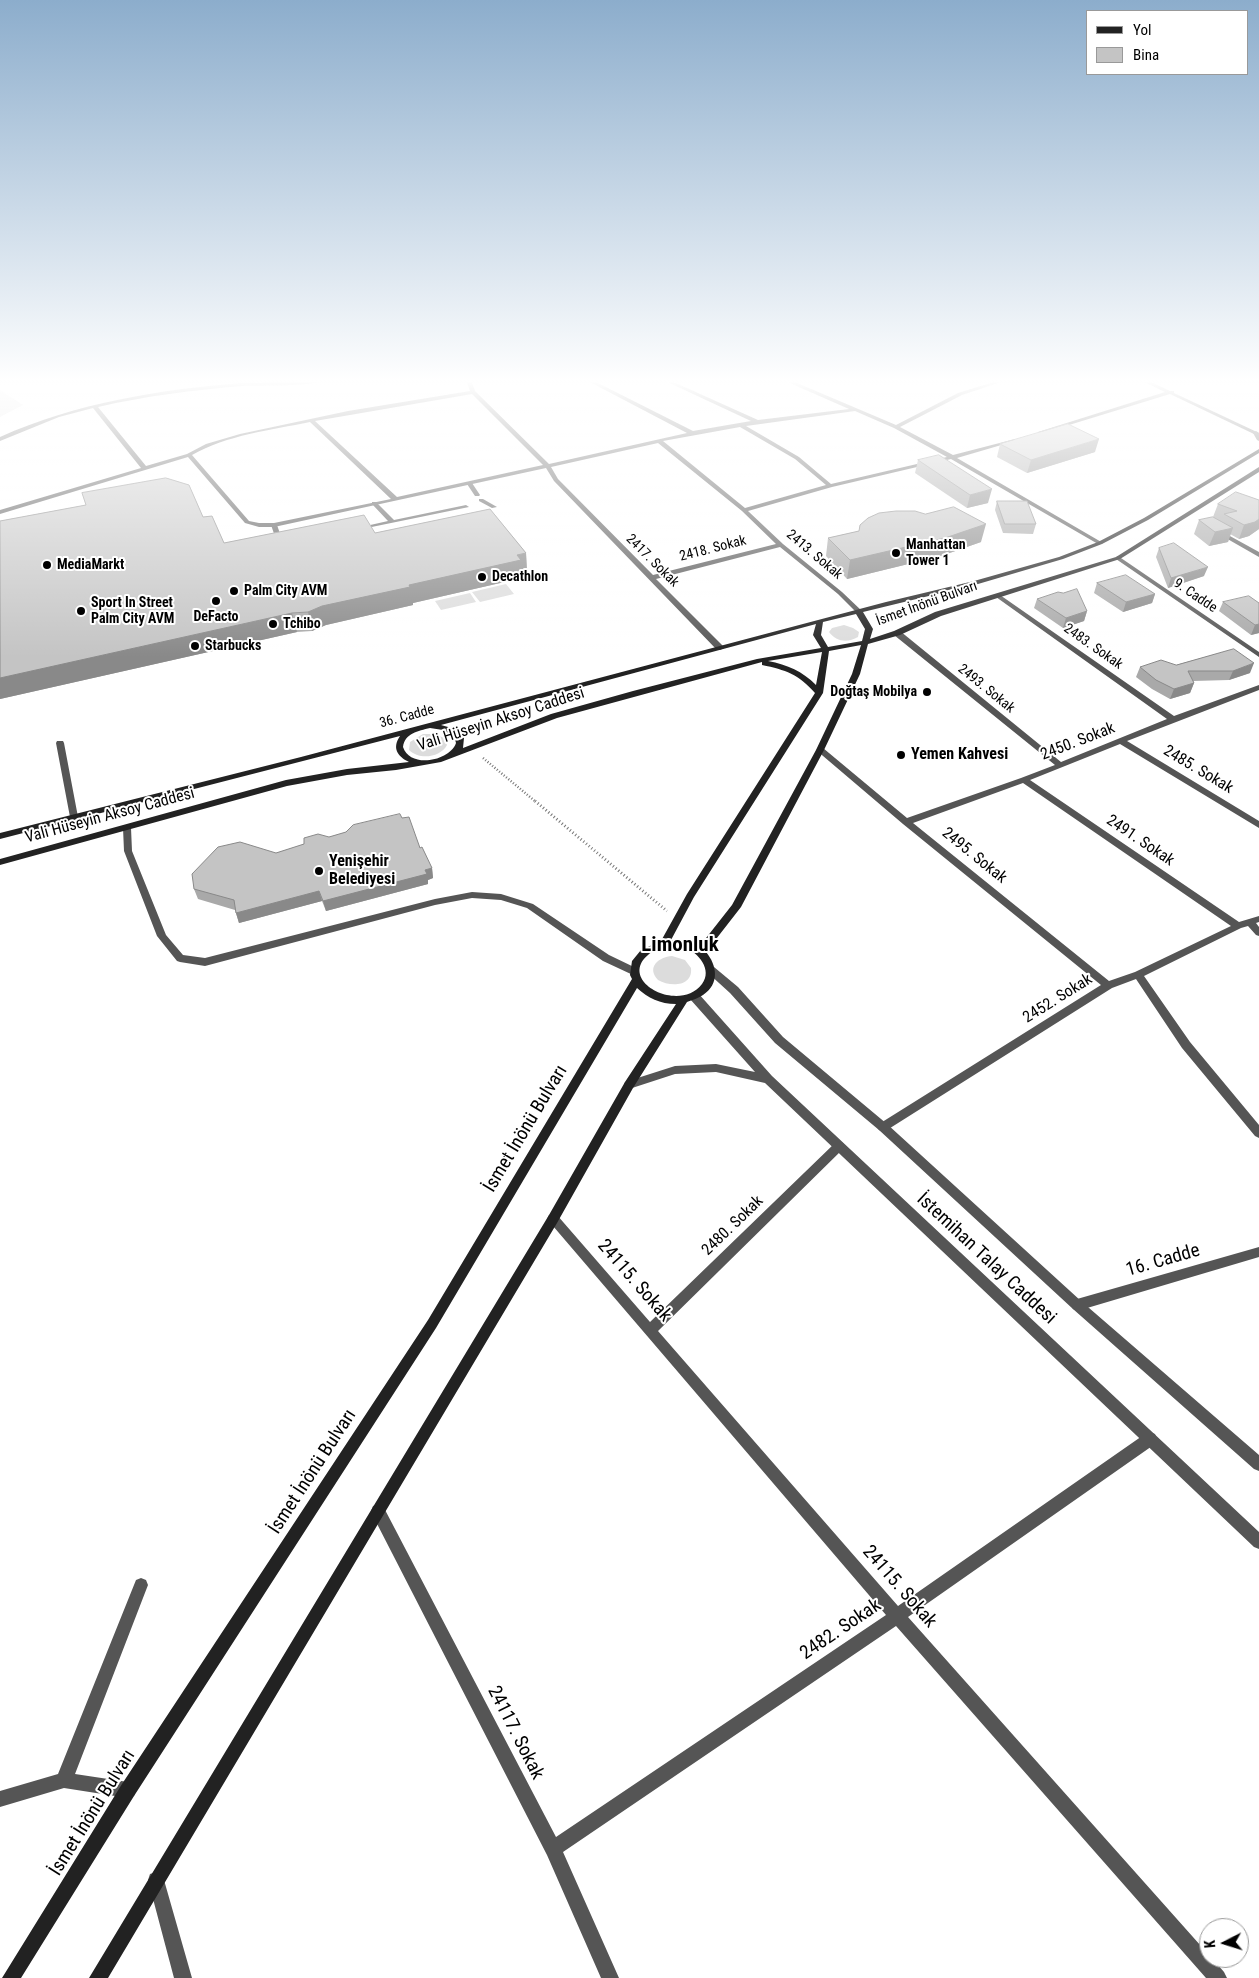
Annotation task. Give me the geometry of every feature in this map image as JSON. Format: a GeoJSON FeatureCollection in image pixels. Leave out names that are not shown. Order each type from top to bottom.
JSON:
{"type":"FeatureCollection","features":[{"type":"Feature","properties":{"kind":"main road","name":"İsmet İnönü Bulvarı"},"geometry":{"type":"LineString","coordinates":[[820,622],[1061,558],[1100,543],[1146,519],[1224,472]]}},
{"type":"Feature","properties":{"kind":"main road","name":"İsmet İnönü Bulvarı"},"geometry":{"type":"LineString","coordinates":[[700,952],[736,907],[820,750],[856,674],[867,642],[897,633],[938,614],[1118,558],[1254,472]]}},
{"type":"Feature","properties":{"kind":"main road"},"geometry":{"type":"LineString","coordinates":[[859,612],[869,629],[867,642]]}},
{"type":"Feature","properties":{"kind":"main road"},"geometry":{"type":"LineString","coordinates":[[664,943],[676,919],[819,693],[826,649],[817,635],[820,622]]}},
{"type":"Feature","properties":{"kind":"main road","name":"36. Cadde"},"geometry":{"type":"LineString","coordinates":[[0,836],[820,622]]}},
{"type":"Feature","properties":{"kind":"main road","name":"Vali Hüseyin Aksoy Caddesi"},"geometry":{"type":"LineString","coordinates":[[0,862],[286,783],[347,772],[424,763],[452,755],[554,716],[757,661],[867,642]]}},
{"type":"Feature","properties":{"kind":"main road"},"geometry":{"type":"LineString","coordinates":[[757,661],[786,666],[806,678],[819,693]]}},
{"type":"Feature","properties":{"kind":"main road"},"geometry":{"type":"LineString","coordinates":[[423,727],[440,726],[455,732],[461,742],[459,748],[452,755]]}},
{"type":"Feature","properties":{"kind":"main road"},"geometry":{"type":"LineString","coordinates":[[412,730],[400,740],[400,751],[410,760],[424,763]]}},
{"type":"Feature","properties":{"kind":"main road"},"geometry":{"type":"LineString","coordinates":[[664,943],[683,944],[700,952],[708,960],[712,970],[710,980],[704,989],[689,997],[672,1000],[650,995],[634,976],[635,962],[642,953],[651,947],[664,943]]}},
{"type":"Feature","properties":{"kind":"main road","name":"İsmet İnönü Bulvarı"},"geometry":{"type":"LineString","coordinates":[[11,1978],[128,1790],[432,1324],[634,976]]}},
{"type":"Feature","properties":{"kind":"main road"},"geometry":{"type":"LineString","coordinates":[[98,1978],[553,1219],[629,1085],[689,997]]}},
{"type":"Feature","properties":{"kind":"street"},"geometry":{"type":"LineString","coordinates":[[0,512],[131,472]]}},
{"type":"Feature","properties":{"kind":"street"},"geometry":{"type":"LineString","coordinates":[[204,472],[247,522],[259,525],[274,525],[394,498],[524,472]]}},
{"type":"Feature","properties":{"kind":"street"},"geometry":{"type":"LineString","coordinates":[[367,472],[394,498]]}},
{"type":"Feature","properties":{"kind":"street","name":"2417. Sokak"},"geometry":{"type":"LineString","coordinates":[[551,472],[556,480],[720,648]]}},
{"type":"Feature","properties":{"kind":"street","name":"2413. Sokak"},"geometry":{"type":"LineString","coordinates":[[698,472],[744,510],[781,545],[840,593],[859,612]]}},
{"type":"Feature","properties":{"kind":"street"},"geometry":{"type":"LineString","coordinates":[[814,472],[830,486]]}},
{"type":"Feature","properties":{"kind":"street"},"geometry":{"type":"LineString","coordinates":[[744,510],[888,472]]}},
{"type":"Feature","properties":{"kind":"street"},"geometry":{"type":"LineString","coordinates":[[978,472],[1100,543]]}},
{"type":"Feature","properties":{"kind":"street"},"geometry":{"type":"LineString","coordinates":[[470,484],[479,498],[494,507]]}},
{"type":"Feature","properties":{"kind":"street"},"geometry":{"type":"LineString","coordinates":[[374,503],[392,522]]}},
{"type":"Feature","properties":{"kind":"street"},"geometry":{"type":"LineString","coordinates":[[355,530],[466,507]]}},
{"type":"Feature","properties":{"kind":"street"},"geometry":{"type":"LineString","coordinates":[[274,525],[281,545]]}},
{"type":"Feature","properties":{"kind":"street"},"geometry":{"type":"LineString","coordinates":[[1211,528],[1259,555]]}},
{"type":"Feature","properties":{"kind":"street"},"geometry":{"type":"LineString","coordinates":[[274,546],[291,543]]}},
{"type":"Feature","properties":{"kind":"street","name":"2418. Sokak"},"geometry":{"type":"LineString","coordinates":[[651,578],[781,545]]}},
{"type":"Feature","properties":{"kind":"street","name":"9. Cadde"},"geometry":{"type":"LineString","coordinates":[[1118,558],[1259,655]]}},
{"type":"Feature","properties":{"kind":"street","name":"2483. Sokak"},"geometry":{"type":"LineString","coordinates":[[998,596],[1173,719]]}},
{"type":"Feature","properties":{"kind":"street","name":"2493. Sokak"},"geometry":{"type":"LineString","coordinates":[[897,633],[1059,764]]}},
{"type":"Feature","properties":{"kind":"street","name":"2450. Sokak"},"geometry":{"type":"LineString","coordinates":[[906,822],[1024,780],[1059,764],[1259,687]]}},
{"type":"Feature","properties":{"kind":"street","name":"2485. Sokak"},"geometry":{"type":"LineString","coordinates":[[1121,741],[1259,825]]}},
{"type":"Feature","properties":{"kind":"street"},"geometry":{"type":"LineString","coordinates":[[60,742],[74,817]]}},
{"type":"Feature","properties":{"kind":"street","name":"2495. Sokak"},"geometry":{"type":"LineString","coordinates":[[820,750],[1108,985]]}},
{"type":"Feature","properties":{"kind":"street","name":"2491. Sokak"},"geometry":{"type":"LineString","coordinates":[[1024,780],[1238,926]]}},
{"type":"Feature","properties":{"kind":"street"},"geometry":{"type":"LineString","coordinates":[[127,828],[128,851],[162,936],[180,958],[205,962],[435,902],[472,895],[501,897],[530,906],[634,976]]}},
{"type":"Feature","properties":{"kind":"street"},"geometry":{"type":"LineString","coordinates":[[1255,921],[1259,933]]}},
{"type":"Feature","properties":{"kind":"street","name":"2452. Sokak"},"geometry":{"type":"LineString","coordinates":[[883,1127],[1108,985],[1138,975],[1238,926],[1255,921]]}},
{"type":"Feature","properties":{"kind":"street","name":"İstemihan Talay Caddesi"},"geometry":{"type":"LineString","coordinates":[[712,970],[734,990],[779,1040],[883,1127],[1078,1305],[1259,1464]]}},
{"type":"Feature","properties":{"kind":"street"},"geometry":{"type":"LineString","coordinates":[[1138,975],[1186,1045],[1259,1133]]}},
{"type":"Feature","properties":{"kind":"street","name":"İstemihan Talay Caddesi"},"geometry":{"type":"LineString","coordinates":[[689,997],[768,1078],[839,1146],[1259,1542]]}},
{"type":"Feature","properties":{"kind":"street"},"geometry":{"type":"LineString","coordinates":[[629,1085],[675,1070],[716,1068],[768,1078]]}},
{"type":"Feature","properties":{"kind":"street","name":"2480. Sokak"},"geometry":{"type":"LineString","coordinates":[[650,1330],[839,1146]]}},
{"type":"Feature","properties":{"kind":"street","name":"24115. Sokak"},"geometry":{"type":"LineString","coordinates":[[553,1219],[897,1616],[1218,1978]]}},
{"type":"Feature","properties":{"kind":"street","name":"16. Cadde"},"geometry":{"type":"LineString","coordinates":[[1078,1305],[1259,1252]]}},
{"type":"Feature","properties":{"kind":"street","name":"2482. Sokak"},"geometry":{"type":"LineString","coordinates":[[552,1849],[897,1616],[1150,1439]]}},
{"type":"Feature","properties":{"kind":"street","name":"24117. Sokak"},"geometry":{"type":"LineString","coordinates":[[378,1511],[552,1849],[610,1978]]}},
{"type":"Feature","properties":{"kind":"street"},"geometry":{"type":"LineString","coordinates":[[64,1780],[140,1585]]}},
{"type":"Feature","properties":{"kind":"street"},"geometry":{"type":"LineString","coordinates":[[0,1799],[64,1780],[128,1790]]}},
{"type":"Feature","properties":{"kind":"street"},"geometry":{"type":"LineString","coordinates":[[156,1880],[183,1978]]}},
{"type":"Feature","properties":{"kind":"path"},"geometry":{"type":"LineString","coordinates":[[483,758],[676,919]]}},
{"type":"Feature","properties":{"kind":"shaded area"},"geometry":{"type":"Polygon","coordinates":[[[506,584],[514,594],[480,602],[472,592],[506,584]]]}},
{"type":"Feature","properties":{"kind":"shaded area"},"geometry":{"type":"Polygon","coordinates":[[[470,593],[476,602],[441,610],[435,601],[470,593]]]}},
{"type":"Feature","properties":{"kind":"shaded area"},"geometry":{"type":"Polygon","coordinates":[[[844,625],[859,632],[858,637],[850,640],[839,640],[829,632],[832,628],[844,625]]]}},
{"type":"Feature","properties":{"kind":"shaded area"},"geometry":{"type":"Polygon","coordinates":[[[423,734],[435,734],[444,738],[447,745],[440,753],[435,755],[424,756],[413,753],[409,750],[410,742],[423,734]]]}},
{"type":"Feature","properties":{"kind":"shaded area"},"geometry":{"type":"Polygon","coordinates":[[[672,956],[685,960],[691,968],[691,974],[688,979],[680,984],[668,984],[658,980],[653,971],[659,961],[672,956]]]}},
{"type":"Feature","properties":{"kind":"building"},"geometry":{"type":"Polygon","coordinates":[[[936,472],[966,472],[992,489],[970,495],[936,472]]]}},
{"type":"Feature","properties":{"kind":"building","name":"Palm City AVM"},"geometry":{"type":"Polygon","coordinates":[[[166,478],[189,485],[203,517],[212,516],[224,543],[364,515],[375,533],[490,509],[526,553],[517,555],[521,560],[322,606],[308,612],[292,613],[0,678],[0,521],[86,505],[82,493],[166,478]]]}},
{"type":"Feature","properties":{"kind":"building"},"geometry":{"type":"Polygon","coordinates":[[[1236,492],[1259,500],[1259,519],[1255,522],[1244,525],[1224,514],[1237,511],[1218,504],[1236,492]]]}},
{"type":"Feature","properties":{"kind":"building"},"geometry":{"type":"Polygon","coordinates":[[[997,501],[1027,501],[1036,524],[1005,524],[997,501]]]}},
{"type":"Feature","properties":{"kind":"building"},"geometry":{"type":"Polygon","coordinates":[[[954,507],[986,524],[945,538],[850,560],[828,538],[859,531],[860,525],[868,518],[879,513],[915,511],[925,514],[954,507]]]}},
{"type":"Feature","properties":{"kind":"building"},"geometry":{"type":"Polygon","coordinates":[[[1213,517],[1233,528],[1215,532],[1199,520],[1213,517]]]}},
{"type":"Feature","properties":{"kind":"building"},"geometry":{"type":"Polygon","coordinates":[[[1174,543],[1208,567],[1171,578],[1159,548],[1174,543]]]}},
{"type":"Feature","properties":{"kind":"building"},"geometry":{"type":"Polygon","coordinates":[[[1126,575],[1155,594],[1126,602],[1097,583],[1126,575]]]}},
{"type":"Feature","properties":{"kind":"building"},"geometry":{"type":"Polygon","coordinates":[[[1077,589],[1087,611],[1066,618],[1037,599],[1058,592],[1063,593],[1077,589]]]}},
{"type":"Feature","properties":{"kind":"building"},"geometry":{"type":"Polygon","coordinates":[[[1249,596],[1259,603],[1259,624],[1255,625],[1223,602],[1249,596]]]}},
{"type":"Feature","properties":{"kind":"building"},"geometry":{"type":"Polygon","coordinates":[[[1234,649],[1254,663],[1233,671],[1188,671],[1194,683],[1174,689],[1156,680],[1140,667],[1161,660],[1176,665],[1234,649]]]}},
{"type":"Feature","properties":{"kind":"building","name":"Yenişehir Belediyesi"},"geometry":{"type":"Polygon","coordinates":[[[400,814],[402,818],[409,817],[420,848],[422,847],[432,868],[425,870],[427,874],[323,901],[319,891],[236,913],[234,900],[194,889],[192,874],[218,847],[240,842],[276,853],[304,844],[304,838],[318,834],[329,837],[346,832],[353,825],[400,814]]]}},
{"type":"Feature","properties":{"kind":"place","name":"Manhattan Tower 1"},"geometry":{"type":"Point","coordinates":[896,553]}},
{"type":"Feature","properties":{"kind":"place","name":"MediaMarkt"},"geometry":{"type":"Point","coordinates":[47,565]}},
{"type":"Feature","properties":{"kind":"place","name":"Decathlon"},"geometry":{"type":"Point","coordinates":[482,577]}},
{"type":"Feature","properties":{"kind":"place","name":"Palm City AVM"},"geometry":{"type":"Point","coordinates":[234,591]}},
{"type":"Feature","properties":{"kind":"place","name":"DeFacto"},"geometry":{"type":"Point","coordinates":[216,601]}},
{"type":"Feature","properties":{"kind":"place","name":"Sport In Street Palm City AVM"},"geometry":{"type":"Point","coordinates":[81,611]}},
{"type":"Feature","properties":{"kind":"place","name":"Tchibo"},"geometry":{"type":"Point","coordinates":[273,624]}},
{"type":"Feature","properties":{"kind":"place","name":"Starbucks"},"geometry":{"type":"Point","coordinates":[195,646]}},
{"type":"Feature","properties":{"kind":"place","name":"Doğtaş Mobilya"},"geometry":{"type":"Point","coordinates":[927,692]}},
{"type":"Feature","properties":{"kind":"place","name":"Yemen Kahvesi"},"geometry":{"type":"Point","coordinates":[901,755]}},
{"type":"Feature","properties":{"kind":"place","name":"Yenişehir Belediyesi"},"geometry":{"type":"Point","coordinates":[319,871]}},
{"type":"Feature","properties":{"kind":"district","name":"Limonluk"},"geometry":{"type":"Point","coordinates":[680,946]}}]}
